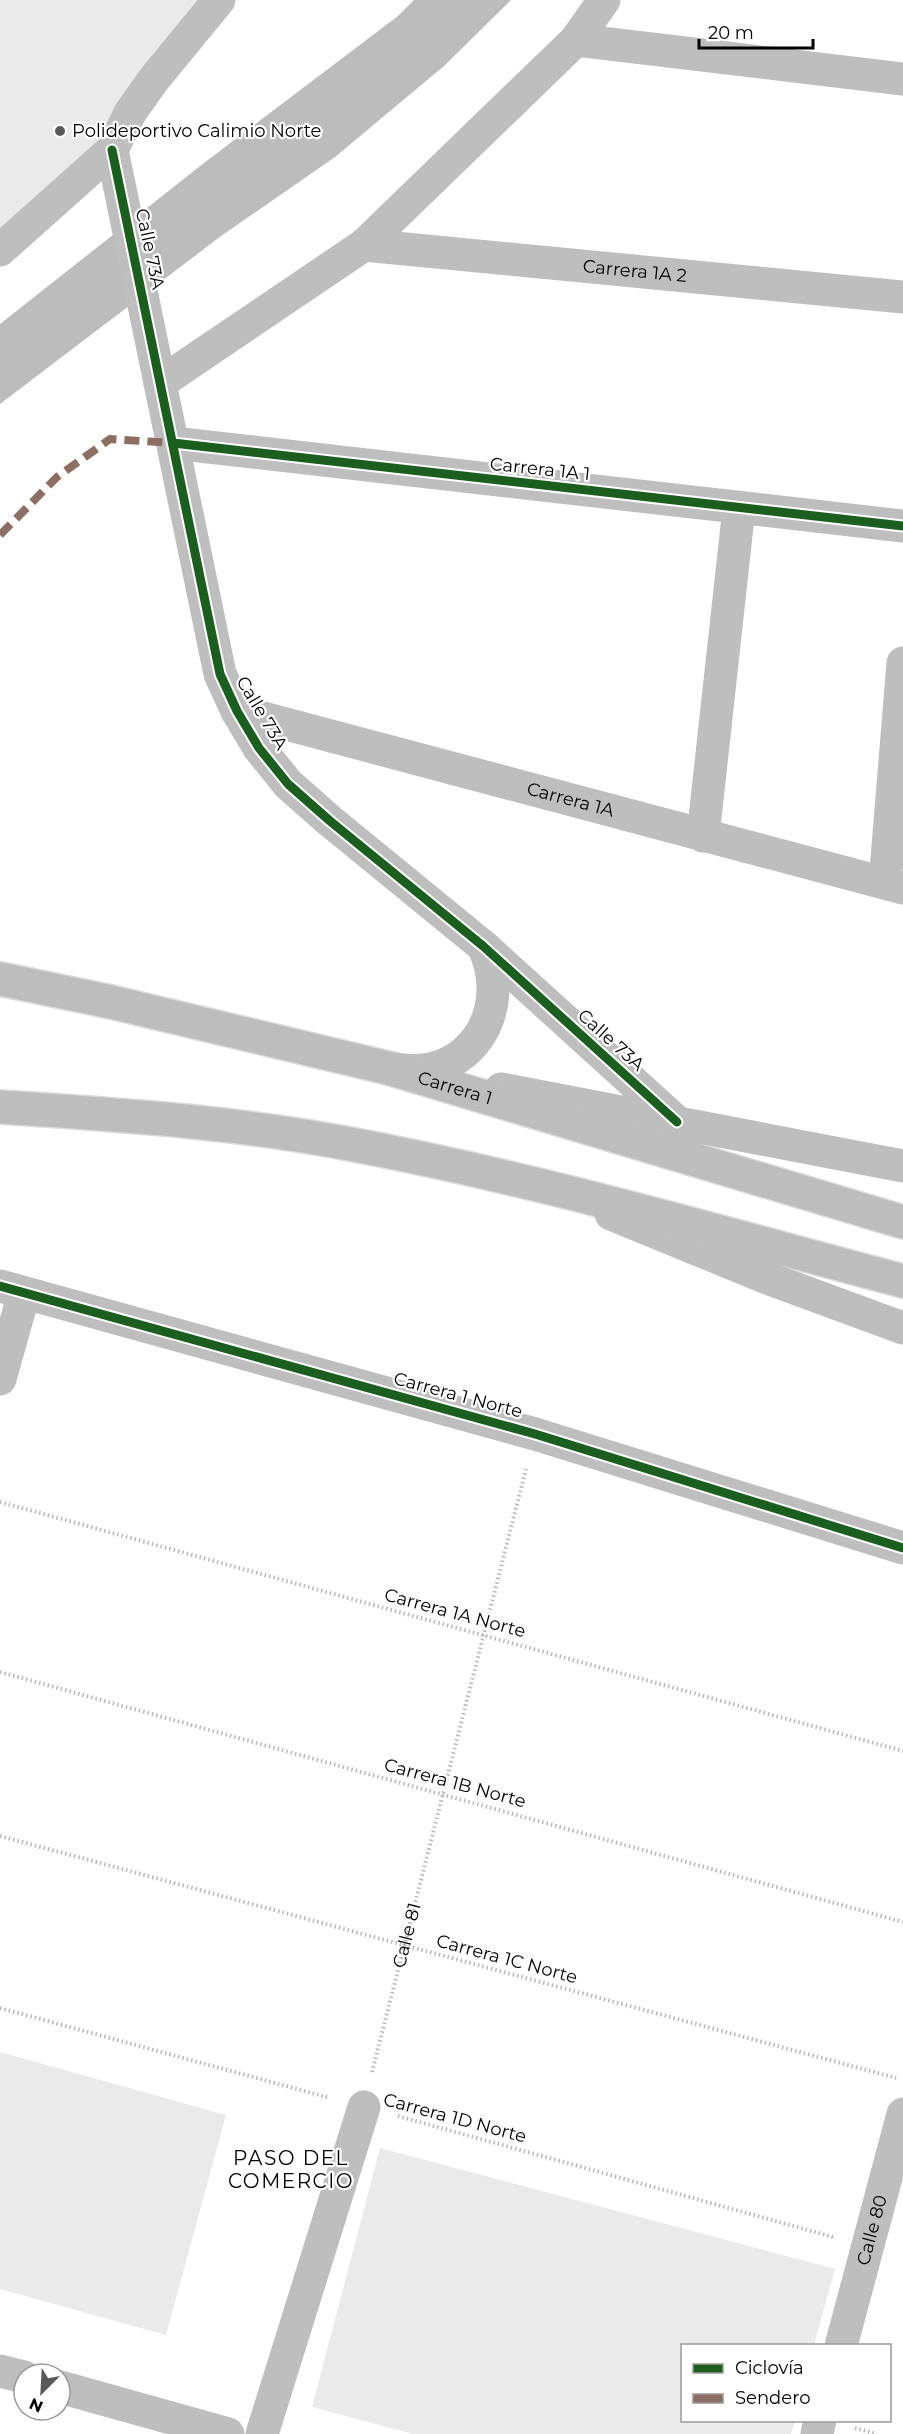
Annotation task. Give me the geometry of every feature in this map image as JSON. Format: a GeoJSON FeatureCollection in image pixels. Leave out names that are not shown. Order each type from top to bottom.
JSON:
{"type":"FeatureCollection","features":[{"type":"Feature","properties":{"kind":"highway","name":"Carrera 1"},"geometry":{"type":"LineString","coordinates":[[0,980],[111,1002],[388,1068],[903,1222]]}},
{"type":"Feature","properties":{"kind":"highway"},"geometry":{"type":"LineString","coordinates":[[0,1107],[180,1120],[352,1144],[519,1179],[903,1281]]}},
{"type":"Feature","properties":{"kind":"street"},"geometry":{"type":"LineString","coordinates":[[0,250],[112,150],[130,113],[154,79],[219,0]]}},
{"type":"Feature","properties":{"kind":"street"},"geometry":{"type":"LineString","coordinates":[[160,383],[364,245],[576,40],[603,0]]}},
{"type":"Feature","properties":{"kind":"street"},"geometry":{"type":"LineString","coordinates":[[576,40],[903,79]]}},
{"type":"Feature","properties":{"kind":"street","name":"Calle 73A"},"geometry":{"type":"LineString","coordinates":[[112,150],[220,674],[237,711],[259,748],[288,784],[483,946],[677,1122]]}},
{"type":"Feature","properties":{"kind":"street","name":"Carrera 1A 2"},"geometry":{"type":"LineString","coordinates":[[364,245],[903,297]]}},
{"type":"Feature","properties":{"kind":"street","name":"Carrera 1A 1"},"geometry":{"type":"LineString","coordinates":[[173,443],[903,526]]}},
{"type":"Feature","properties":{"kind":"street"},"geometry":{"type":"LineString","coordinates":[[703,836],[739,508]]}},
{"type":"Feature","properties":{"kind":"street"},"geometry":{"type":"LineString","coordinates":[[894,885],[903,663]]}},
{"type":"Feature","properties":{"kind":"street","name":"Carrera 1A"},"geometry":{"type":"LineString","coordinates":[[237,711],[894,885]]}},
{"type":"Feature","properties":{"kind":"street"},"geometry":{"type":"LineString","coordinates":[[388,1068],[406,1071],[424,1070],[449,1062],[471,1047],[482,1032],[494,999],[491,963],[483,946]]}},
{"type":"Feature","properties":{"kind":"street"},"geometry":{"type":"LineString","coordinates":[[388,1068],[903,1166]]}},
{"type":"Feature","properties":{"kind":"street"},"geometry":{"type":"LineString","coordinates":[[519,1179],[767,1278],[903,1328]]}},
{"type":"Feature","properties":{"kind":"street"},"geometry":{"type":"LineString","coordinates":[[0,1379],[12,1289]]}},
{"type":"Feature","properties":{"kind":"street","name":"Carrera 1 Norte"},"geometry":{"type":"LineString","coordinates":[[12,1289],[535,1434],[903,1548]]}},
{"type":"Feature","properties":{"kind":"street"},"geometry":{"type":"LineString","coordinates":[[262,2434],[363,2107]]}},
{"type":"Feature","properties":{"kind":"street","name":"Calle 80"},"geometry":{"type":"LineString","coordinates":[[842,2344],[903,2114]]}},
{"type":"Feature","properties":{"kind":"street"},"geometry":{"type":"LineString","coordinates":[[72,2390],[228,2434]]}},
{"type":"Feature","properties":{"kind":"shaded area","name":"Polideportivo Calimio Norte"},"geometry":{"type":"Polygon","coordinates":[[[0,0],[219,0],[154,79],[0,250],[0,0]]]}},
{"type":"Feature","properties":{"kind":"shaded area"},"geometry":{"type":"Polygon","coordinates":[[[414,0],[511,0],[444,66],[335,157],[221,236],[0,404],[0,324],[204,163],[398,16],[414,0]]]}},
{"type":"Feature","properties":{"kind":"shaded area"},"geometry":{"type":"Polygon","coordinates":[[[0,2052],[226,2115],[166,2335],[0,2289],[0,2052]]]}},
{"type":"Feature","properties":{"kind":"shaded area"},"geometry":{"type":"Polygon","coordinates":[[[380,2148],[835,2269],[814,2344],[681,2344],[681,2422],[795,2422],[791,2434],[413,2434],[312,2407],[380,2148]]]}},
{"type":"Feature","properties":{"kind":"marked path"},"geometry":{"type":"LineString","coordinates":[[0,535],[57,477],[110,439],[173,443]]}},
{"type":"Feature","properties":{"kind":"cycle path"},"geometry":{"type":"LineString","coordinates":[[112,150],[220,674],[237,711],[259,748],[288,784],[483,946],[677,1122]]}},
{"type":"Feature","properties":{"kind":"cycle path"},"geometry":{"type":"LineString","coordinates":[[173,443],[903,526]]}},
{"type":"Feature","properties":{"kind":"cycle path"},"geometry":{"type":"LineString","coordinates":[[0,1286],[535,1434],[903,1548]]}},
{"type":"Feature","properties":{"kind":"place","name":"Polideportivo Calimio Norte"},"geometry":{"type":"Point","coordinates":[60,131]}},
{"type":"Feature","properties":{"kind":"district","name":"PASO DEL COMERCIO"},"geometry":{"type":"Point","coordinates":[291,2170]}}]}
